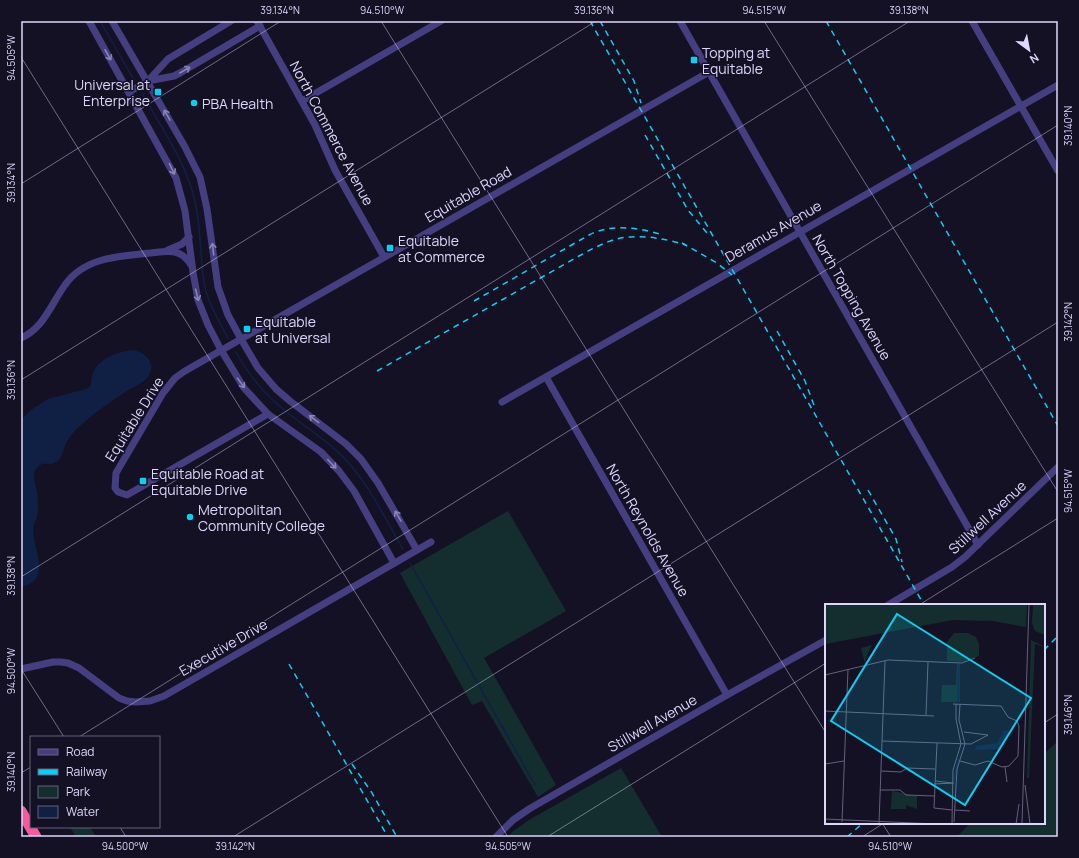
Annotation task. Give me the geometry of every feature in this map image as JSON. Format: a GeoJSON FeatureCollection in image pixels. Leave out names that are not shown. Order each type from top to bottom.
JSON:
{"type":"FeatureCollection","features":[{"type":"Feature","properties":{"kind":"highway"},"geometry":{"type":"LineString","coordinates":[[21,811],[30,827]]}},
{"type":"Feature","properties":{"kind":"highway"},"geometry":{"type":"LineString","coordinates":[[31,828],[36,837]]}},
{"type":"Feature","properties":{"kind":"street"},"geometry":{"type":"LineString","coordinates":[[89,21],[176,178],[183,198],[195,288],[201,311],[221,350],[242,384],[268,414],[320,452],[339,471],[354,491],[394,563]]}},
{"type":"Feature","properties":{"kind":"street"},"geometry":{"type":"LineString","coordinates":[[112,21],[186,147],[200,177],[207,209],[218,287],[228,315],[241,339],[258,368],[276,389],[346,444],[361,459],[378,483],[417,550]]}},
{"type":"Feature","properties":{"kind":"street"},"geometry":{"type":"LineString","coordinates":[[129,92],[148,81],[168,58],[231,21]]}},
{"type":"Feature","properties":{"kind":"street"},"geometry":{"type":"LineString","coordinates":[[302,101],[441,21]]}},
{"type":"Feature","properties":{"kind":"street","name":"North Topping Avenue"},"geometry":{"type":"LineString","coordinates":[[680,21],[978,545]]}},
{"type":"Feature","properties":{"kind":"street"},"geometry":{"type":"LineString","coordinates":[[972,21],[1058,171]]}},
{"type":"Feature","properties":{"kind":"street"},"geometry":{"type":"LineString","coordinates":[[148,81],[174,76],[180,73],[258,24]]}},
{"type":"Feature","properties":{"kind":"street","name":"North Commerce Avenue"},"geometry":{"type":"LineString","coordinates":[[258,24],[315,125],[335,170],[384,257]]}},
{"type":"Feature","properties":{"kind":"street","name":"Equitable Road"},"geometry":{"type":"LineString","coordinates":[[241,339],[709,72]]}},
{"type":"Feature","properties":{"kind":"street","name":"Deramus Avenue"},"geometry":{"type":"LineString","coordinates":[[502,402],[1058,85]]}},
{"type":"Feature","properties":{"kind":"street"},"geometry":{"type":"LineString","coordinates":[[164,252],[178,247],[189,237]]}},
{"type":"Feature","properties":{"kind":"street"},"geometry":{"type":"LineString","coordinates":[[21,338],[37,328],[70,278],[94,262],[106,259],[164,252],[178,253],[182,255],[189,260],[192,266]]}},
{"type":"Feature","properties":{"kind":"street","name":"Equitable Drive"},"geometry":{"type":"LineString","coordinates":[[241,339],[185,371],[168,385],[116,473],[115,488],[118,492],[127,495],[268,414]]}},
{"type":"Feature","properties":{"kind":"street","name":"North Reynolds Avenue"},"geometry":{"type":"LineString","coordinates":[[546,377],[727,695]]}},
{"type":"Feature","properties":{"kind":"street","name":"Stillwell Avenue"},"geometry":{"type":"LineString","coordinates":[[890,604],[952,567],[978,545],[1058,468]]}},
{"type":"Feature","properties":{"kind":"street","name":"Executive Drive"},"geometry":{"type":"LineString","coordinates":[[21,669],[53,662],[68,663],[79,668],[119,698],[135,702],[150,701],[164,696],[431,542]]}},
{"type":"Feature","properties":{"kind":"street","name":"Stillwell Avenue"},"geometry":{"type":"LineString","coordinates":[[496,837],[513,820],[529,809],[825,641]]}},
{"type":"Feature","properties":{"kind":"green space"},"geometry":{"type":"Polygon","coordinates":[[[508,511],[566,611],[484,658],[556,785],[538,797],[482,701],[472,705],[400,573],[508,511]]]}},
{"type":"Feature","properties":{"kind":"green space"},"geometry":{"type":"Polygon","coordinates":[[[1058,741],[1058,837],[957,837],[969,824],[1045,824],[1045,753],[1058,741]]]}},
{"type":"Feature","properties":{"kind":"green space"},"geometry":{"type":"Polygon","coordinates":[[[621,768],[662,837],[509,837],[512,832],[529,820],[621,768]]]}},
{"type":"Feature","properties":{"kind":"green space"},"geometry":{"type":"Polygon","coordinates":[[[71,828],[91,828],[96,837],[76,837],[71,828]]]}},
{"type":"Feature","properties":{"kind":"water"},"geometry":{"type":"Polygon","coordinates":[[[134,350],[146,356],[149,360],[151,368],[148,377],[104,407],[79,427],[67,441],[61,457],[57,461],[51,464],[42,464],[36,469],[34,478],[38,496],[38,510],[33,531],[38,556],[39,572],[36,578],[30,583],[21,586],[21,420],[31,410],[48,399],[90,387],[93,373],[101,362],[111,356],[134,350]]]}},
{"type":"Feature","properties":{"kind":"waterway"},"geometry":{"type":"LineString","coordinates":[[100,21],[134,80]]}},
{"type":"Feature","properties":{"kind":"waterway"},"geometry":{"type":"LineString","coordinates":[[142,93],[174,148],[187,176],[198,215],[203,273],[208,297],[228,338]]}},
{"type":"Feature","properties":{"kind":"waterway"},"geometry":{"type":"LineString","coordinates":[[236,352],[253,378],[269,397],[292,417],[329,444],[355,470],[377,503],[403,549]]}},
{"type":"Feature","properties":{"kind":"waterway"},"geometry":{"type":"LineString","coordinates":[[410,563],[535,785]]}},
{"type":"Feature","properties":{"kind":"railway"},"geometry":{"type":"LineString","coordinates":[[590,21],[923,604]]}},
{"type":"Feature","properties":{"kind":"railway"},"geometry":{"type":"LineString","coordinates":[[600,21],[634,81],[641,103]]}},
{"type":"Feature","properties":{"kind":"railway"},"geometry":{"type":"LineString","coordinates":[[826,21],[1058,426]]}},
{"type":"Feature","properties":{"kind":"railway"},"geometry":{"type":"LineString","coordinates":[[645,135],[688,210],[707,233]]}},
{"type":"Feature","properties":{"kind":"railway"},"geometry":{"type":"LineString","coordinates":[[474,301],[598,231],[626,228],[645,230],[663,235]]}},
{"type":"Feature","properties":{"kind":"railway"},"geometry":{"type":"LineString","coordinates":[[377,371],[604,243],[622,238],[650,237],[686,245]]}},
{"type":"Feature","properties":{"kind":"railway"},"geometry":{"type":"LineString","coordinates":[[682,243],[717,263],[732,275]]}},
{"type":"Feature","properties":{"kind":"railway"},"geometry":{"type":"LineString","coordinates":[[777,331],[805,381],[815,408]]}},
{"type":"Feature","properties":{"kind":"railway"},"geometry":{"type":"LineString","coordinates":[[868,490],[896,539],[902,562]]}},
{"type":"Feature","properties":{"kind":"railway"},"geometry":{"type":"LineString","coordinates":[[1045,649],[1058,636]]}},
{"type":"Feature","properties":{"kind":"railway"},"geometry":{"type":"LineString","coordinates":[[289,664],[388,837]]}},
{"type":"Feature","properties":{"kind":"railway"},"geometry":{"type":"LineString","coordinates":[[352,764],[372,793],[397,837]]}},
{"type":"Feature","properties":{"kind":"railway"},"geometry":{"type":"LineString","coordinates":[[847,837],[862,824]]}},
{"type":"Feature","properties":{"kind":"place","name":"Topping at Equitable"},"geometry":{"type":"Point","coordinates":[694,60]}},
{"type":"Feature","properties":{"kind":"place","name":"Universal at Enterprise"},"geometry":{"type":"Point","coordinates":[158,92]}},
{"type":"Feature","properties":{"kind":"place","name":"PBA Health"},"geometry":{"type":"Point","coordinates":[194,103]}},
{"type":"Feature","properties":{"kind":"place","name":"Equitable at Commerce"},"geometry":{"type":"Point","coordinates":[390,248]}},
{"type":"Feature","properties":{"kind":"place","name":"Equitable at Universal"},"geometry":{"type":"Point","coordinates":[247,329]}},
{"type":"Feature","properties":{"kind":"place","name":"Equitable Road at Equitable Drive"},"geometry":{"type":"Point","coordinates":[143,481]}},
{"type":"Feature","properties":{"kind":"place","name":"Metropolitan Community College"},"geometry":{"type":"Point","coordinates":[190,517]}}]}
